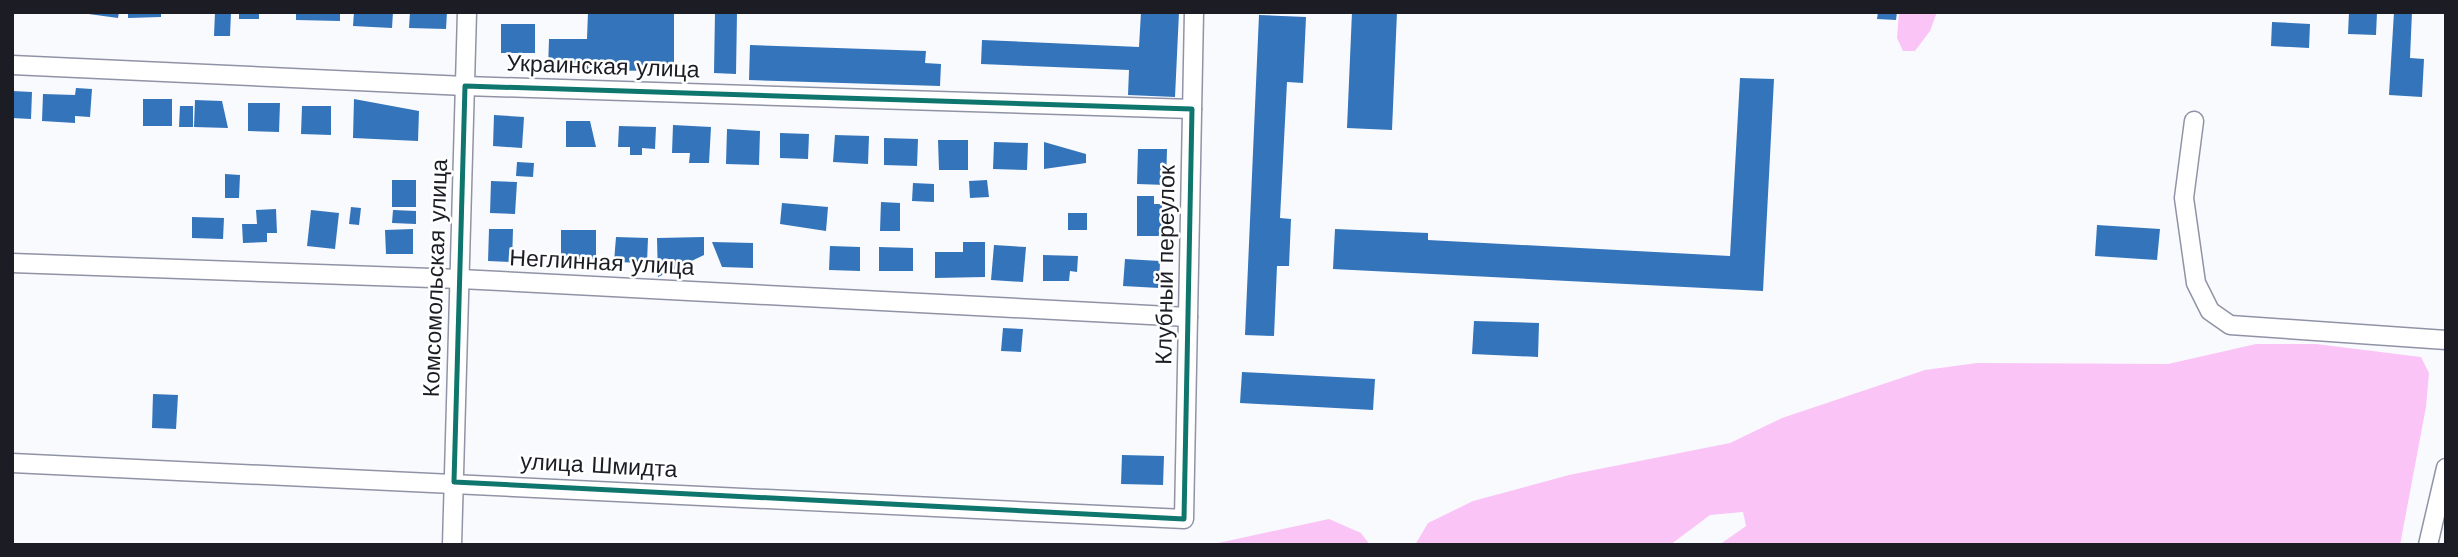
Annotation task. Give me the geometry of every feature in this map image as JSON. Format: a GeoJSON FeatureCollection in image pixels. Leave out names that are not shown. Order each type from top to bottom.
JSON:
{"type":"FeatureCollection","features":[{"type":"Feature","properties":{"kind":"street","name":"Комсомольская улица"},"geometry":{"type":"LineString","coordinates":[[452,545],[467,12]]}},
{"type":"Feature","properties":{"kind":"street","name":"Клубный переулок"},"geometry":{"type":"LineString","coordinates":[[1184,519],[1194,12]]}},
{"type":"Feature","properties":{"kind":"street","name":"Украинская улица"},"geometry":{"type":"LineString","coordinates":[[12,65],[465,86],[1192,108]]}},
{"type":"Feature","properties":{"kind":"street"},"geometry":{"type":"LineString","coordinates":[[2194,121],[2183,198],[2196,283],[2210,311],[2230,325],[2446,340]]}},
{"type":"Feature","properties":{"kind":"street","name":"Неглинная улица"},"geometry":{"type":"LineString","coordinates":[[12,263],[460,279],[1188,317]]}},
{"type":"Feature","properties":{"kind":"street","name":"улица Шмидта"},"geometry":{"type":"LineString","coordinates":[[12,463],[454,482],[1184,519]]}},
{"type":"Feature","properties":{"kind":"street"},"geometry":{"type":"LineString","coordinates":[[2428,545],[2446,468]]}},
{"type":"Feature","properties":{"kind":"highlighted area"},"geometry":{"type":"Polygon","coordinates":[[[465,86],[1192,109],[1184,519],[454,482],[465,86]]]}},
{"type":"Feature","properties":{"kind":"shaded area"},"geometry":{"type":"Polygon","coordinates":[[[1899,12],[1937,12],[1930,31],[1915,51],[1903,51],[1897,38],[1899,12]]]}},
{"type":"Feature","properties":{"kind":"shaded area"},"geometry":{"type":"Polygon","coordinates":[[[2256,344],[2316,344],[2421,357],[2429,373],[2426,407],[2400,545],[1719,545],[1746,526],[1743,512],[1710,515],[1670,545],[1415,545],[1428,523],[1473,501],[1569,475],[1730,443],[1782,418],[1925,370],[1977,363],[2168,364],[2256,344]]]}},
{"type":"Feature","properties":{"kind":"shaded area"},"geometry":{"type":"Polygon","coordinates":[[[1329,519],[1361,533],[1370,545],[1209,545],[1329,519]]]}},
{"type":"Feature","properties":{"kind":"building"},"geometry":{"type":"Polygon","coordinates":[[[74,12],[119,12],[118,18],[74,12]]]}},
{"type":"Feature","properties":{"kind":"building"},"geometry":{"type":"Polygon","coordinates":[[[128,12],[161,12],[161,17],[128,18],[128,12]]]}},
{"type":"Feature","properties":{"kind":"building"},"geometry":{"type":"Polygon","coordinates":[[[215,12],[231,12],[230,36],[214,36],[215,12]]]}},
{"type":"Feature","properties":{"kind":"building"},"geometry":{"type":"Polygon","coordinates":[[[239,12],[259,12],[259,19],[239,19],[239,12]]]}},
{"type":"Feature","properties":{"kind":"building"},"geometry":{"type":"Polygon","coordinates":[[[296,12],[340,12],[340,21],[296,20],[296,12]]]}},
{"type":"Feature","properties":{"kind":"building"},"geometry":{"type":"Polygon","coordinates":[[[354,12],[393,12],[392,28],[353,26],[354,12]]]}},
{"type":"Feature","properties":{"kind":"building"},"geometry":{"type":"Polygon","coordinates":[[[410,12],[447,12],[446,29],[409,28],[410,12]]]}},
{"type":"Feature","properties":{"kind":"building"},"geometry":{"type":"Polygon","coordinates":[[[588,12],[674,12],[674,71],[548,70],[549,39],[587,39],[588,12]]]}},
{"type":"Feature","properties":{"kind":"building"},"geometry":{"type":"Polygon","coordinates":[[[715,12],[737,12],[736,74],[714,73],[715,12]]]}},
{"type":"Feature","properties":{"kind":"building"},"geometry":{"type":"Polygon","coordinates":[[[1141,12],[1179,12],[1175,97],[1128,95],[1129,70],[981,64],[982,40],[1139,47],[1141,12]]]}},
{"type":"Feature","properties":{"kind":"building"},"geometry":{"type":"Polygon","coordinates":[[[1352,12],[1397,12],[1392,130],[1347,128],[1352,12]]]}},
{"type":"Feature","properties":{"kind":"building"},"geometry":{"type":"Polygon","coordinates":[[[1878,12],[1897,12],[1896,20],[1877,19],[1878,12]]]}},
{"type":"Feature","properties":{"kind":"building"},"geometry":{"type":"Polygon","coordinates":[[[2349,12],[2377,12],[2376,35],[2348,34],[2349,12]]]}},
{"type":"Feature","properties":{"kind":"building"},"geometry":{"type":"Polygon","coordinates":[[[2394,12],[2412,12],[2410,58],[2424,59],[2422,97],[2389,95],[2394,12]]]}},
{"type":"Feature","properties":{"kind":"building"},"geometry":{"type":"Polygon","coordinates":[[[1259,15],[1306,17],[1303,83],[1287,82],[1280,218],[1291,219],[1289,266],[1277,266],[1274,336],[1245,335],[1259,15]]]}},
{"type":"Feature","properties":{"kind":"building"},"geometry":{"type":"Polygon","coordinates":[[[2272,22],[2310,24],[2309,48],[2271,46],[2272,22]]]}},
{"type":"Feature","properties":{"kind":"building"},"geometry":{"type":"Polygon","coordinates":[[[501,24],[535,24],[535,53],[501,53],[501,24]]]}},
{"type":"Feature","properties":{"kind":"building"},"geometry":{"type":"Polygon","coordinates":[[[750,45],[926,51],[925,63],[941,64],[940,86],[749,80],[750,45]]]}},
{"type":"Feature","properties":{"kind":"building"},"geometry":{"type":"Polygon","coordinates":[[[1740,78],[1774,79],[1763,291],[1333,269],[1335,229],[1428,233],[1428,240],[1730,256],[1740,78]]]}},
{"type":"Feature","properties":{"kind":"building"},"geometry":{"type":"Polygon","coordinates":[[[76,88],[92,89],[90,117],[75,116],[75,123],[42,121],[43,94],[75,95],[76,88]]]}},
{"type":"Feature","properties":{"kind":"building"},"geometry":{"type":"Polygon","coordinates":[[[12,91],[32,92],[31,119],[12,118],[12,91]]]}},
{"type":"Feature","properties":{"kind":"building"},"geometry":{"type":"Polygon","coordinates":[[[143,99],[172,99],[172,126],[143,126],[143,99]]]}},
{"type":"Feature","properties":{"kind":"building"},"geometry":{"type":"Polygon","coordinates":[[[354,99],[419,111],[418,141],[353,138],[354,99]]]}},
{"type":"Feature","properties":{"kind":"building"},"geometry":{"type":"Polygon","coordinates":[[[195,100],[222,101],[228,128],[194,127],[195,100]]]}},
{"type":"Feature","properties":{"kind":"building"},"geometry":{"type":"Polygon","coordinates":[[[248,103],[280,103],[279,132],[248,131],[248,103]]]}},
{"type":"Feature","properties":{"kind":"building"},"geometry":{"type":"Polygon","coordinates":[[[180,106],[193,106],[193,127],[179,127],[180,106]]]}},
{"type":"Feature","properties":{"kind":"building"},"geometry":{"type":"Polygon","coordinates":[[[302,106],[331,106],[331,135],[301,134],[302,106]]]}},
{"type":"Feature","properties":{"kind":"building"},"geometry":{"type":"Polygon","coordinates":[[[494,115],[524,117],[522,148],[493,146],[494,115]]]}},
{"type":"Feature","properties":{"kind":"building"},"geometry":{"type":"Polygon","coordinates":[[[566,121],[590,121],[596,147],[566,147],[566,121]]]}},
{"type":"Feature","properties":{"kind":"building"},"geometry":{"type":"Polygon","coordinates":[[[673,125],[711,127],[709,163],[689,163],[690,153],[672,153],[673,125]]]}},
{"type":"Feature","properties":{"kind":"building"},"geometry":{"type":"Polygon","coordinates":[[[619,126],[656,127],[655,149],[642,148],[642,155],[630,155],[630,147],[618,147],[619,126]]]}},
{"type":"Feature","properties":{"kind":"building"},"geometry":{"type":"Polygon","coordinates":[[[727,129],[760,131],[759,165],[726,164],[727,129]]]}},
{"type":"Feature","properties":{"kind":"building"},"geometry":{"type":"Polygon","coordinates":[[[780,133],[809,134],[808,159],[780,158],[780,133]]]}},
{"type":"Feature","properties":{"kind":"building"},"geometry":{"type":"Polygon","coordinates":[[[835,135],[869,136],[868,164],[833,162],[835,135]]]}},
{"type":"Feature","properties":{"kind":"building"},"geometry":{"type":"Polygon","coordinates":[[[884,138],[918,139],[917,166],[884,165],[884,138]]]}},
{"type":"Feature","properties":{"kind":"building"},"geometry":{"type":"Polygon","coordinates":[[[938,140],[968,140],[968,170],[939,170],[938,140]]]}},
{"type":"Feature","properties":{"kind":"building"},"geometry":{"type":"Polygon","coordinates":[[[994,142],[1028,143],[1027,170],[993,169],[994,142]]]}},
{"type":"Feature","properties":{"kind":"building"},"geometry":{"type":"Polygon","coordinates":[[[1044,142],[1086,154],[1086,163],[1044,169],[1044,142]]]}},
{"type":"Feature","properties":{"kind":"building"},"geometry":{"type":"Polygon","coordinates":[[[1138,149],[1167,149],[1166,185],[1137,184],[1138,149]]]}},
{"type":"Feature","properties":{"kind":"building"},"geometry":{"type":"Polygon","coordinates":[[[517,162],[534,163],[533,177],[516,176],[517,162]]]}},
{"type":"Feature","properties":{"kind":"building"},"geometry":{"type":"Polygon","coordinates":[[[225,174],[240,175],[239,198],[225,198],[225,174]]]}},
{"type":"Feature","properties":{"kind":"building"},"geometry":{"type":"Polygon","coordinates":[[[392,180],[416,180],[416,207],[392,207],[392,180]]]}},
{"type":"Feature","properties":{"kind":"building"},"geometry":{"type":"Polygon","coordinates":[[[987,180],[989,197],[970,198],[969,181],[987,180]]]}},
{"type":"Feature","properties":{"kind":"building"},"geometry":{"type":"Polygon","coordinates":[[[491,181],[517,182],[515,214],[490,213],[491,181]]]}},
{"type":"Feature","properties":{"kind":"building"},"geometry":{"type":"Polygon","coordinates":[[[913,183],[934,184],[934,202],[912,201],[913,183]]]}},
{"type":"Feature","properties":{"kind":"building"},"geometry":{"type":"Polygon","coordinates":[[[1137,196],[1154,196],[1154,204],[1162,204],[1162,236],[1137,236],[1137,196]]]}},
{"type":"Feature","properties":{"kind":"building"},"geometry":{"type":"Polygon","coordinates":[[[881,202],[900,203],[900,231],[880,231],[881,202]]]}},
{"type":"Feature","properties":{"kind":"building"},"geometry":{"type":"Polygon","coordinates":[[[782,203],[828,207],[826,231],[780,224],[782,203]]]}},
{"type":"Feature","properties":{"kind":"building"},"geometry":{"type":"Polygon","coordinates":[[[351,207],[361,208],[359,225],[349,224],[351,207]]]}},
{"type":"Feature","properties":{"kind":"building"},"geometry":{"type":"Polygon","coordinates":[[[276,209],[277,233],[267,233],[267,242],[243,243],[242,224],[257,224],[256,210],[276,209]]]}},
{"type":"Feature","properties":{"kind":"building"},"geometry":{"type":"Polygon","coordinates":[[[311,210],[339,213],[335,249],[307,246],[311,210]]]}},
{"type":"Feature","properties":{"kind":"building"},"geometry":{"type":"Polygon","coordinates":[[[393,210],[416,211],[416,224],[392,223],[393,210]]]}},
{"type":"Feature","properties":{"kind":"building"},"geometry":{"type":"Polygon","coordinates":[[[1068,213],[1087,213],[1087,230],[1068,230],[1068,213]]]}},
{"type":"Feature","properties":{"kind":"building"},"geometry":{"type":"Polygon","coordinates":[[[192,217],[224,218],[223,239],[192,238],[192,217]]]}},
{"type":"Feature","properties":{"kind":"building"},"geometry":{"type":"Polygon","coordinates":[[[2097,225],[2160,229],[2157,260],[2095,256],[2097,225]]]}},
{"type":"Feature","properties":{"kind":"building"},"geometry":{"type":"Polygon","coordinates":[[[413,229],[413,254],[386,254],[385,230],[413,229]]]}},
{"type":"Feature","properties":{"kind":"building"},"geometry":{"type":"Polygon","coordinates":[[[489,229],[513,229],[512,262],[488,261],[489,229]]]}},
{"type":"Feature","properties":{"kind":"building"},"geometry":{"type":"Polygon","coordinates":[[[561,230],[596,230],[596,259],[561,259],[561,230]]]}},
{"type":"Feature","properties":{"kind":"building"},"geometry":{"type":"Polygon","coordinates":[[[616,237],[648,238],[647,263],[614,262],[616,237]]]}},
{"type":"Feature","properties":{"kind":"building"},"geometry":{"type":"Polygon","coordinates":[[[704,237],[704,255],[658,277],[657,238],[704,237]]]}},
{"type":"Feature","properties":{"kind":"building"},"geometry":{"type":"Polygon","coordinates":[[[712,242],[753,243],[753,268],[722,267],[712,242]]]}},
{"type":"Feature","properties":{"kind":"building"},"geometry":{"type":"Polygon","coordinates":[[[963,242],[985,242],[985,277],[935,278],[935,252],[963,252],[963,242]]]}},
{"type":"Feature","properties":{"kind":"building"},"geometry":{"type":"Polygon","coordinates":[[[994,245],[1026,247],[1023,282],[991,280],[994,245]]]}},
{"type":"Feature","properties":{"kind":"building"},"geometry":{"type":"Polygon","coordinates":[[[830,246],[860,247],[860,271],[829,270],[830,246]]]}},
{"type":"Feature","properties":{"kind":"building"},"geometry":{"type":"Polygon","coordinates":[[[879,247],[913,248],[913,271],[879,271],[879,247]]]}},
{"type":"Feature","properties":{"kind":"building"},"geometry":{"type":"Polygon","coordinates":[[[1043,255],[1078,256],[1077,272],[1070,271],[1069,281],[1043,281],[1043,255]]]}},
{"type":"Feature","properties":{"kind":"building"},"geometry":{"type":"Polygon","coordinates":[[[1125,259],[1160,261],[1159,288],[1123,286],[1125,259]]]}},
{"type":"Feature","properties":{"kind":"building"},"geometry":{"type":"Polygon","coordinates":[[[1474,321],[1539,323],[1538,357],[1472,354],[1474,321]]]}},
{"type":"Feature","properties":{"kind":"building"},"geometry":{"type":"Polygon","coordinates":[[[1003,328],[1023,329],[1021,352],[1001,351],[1003,328]]]}},
{"type":"Feature","properties":{"kind":"building"},"geometry":{"type":"Polygon","coordinates":[[[1242,372],[1375,379],[1373,410],[1240,403],[1242,372]]]}},
{"type":"Feature","properties":{"kind":"building"},"geometry":{"type":"Polygon","coordinates":[[[153,394],[178,395],[176,429],[152,428],[153,394]]]}},
{"type":"Feature","properties":{"kind":"building"},"geometry":{"type":"Polygon","coordinates":[[[1122,455],[1164,456],[1163,485],[1121,484],[1122,455]]]}}]}
